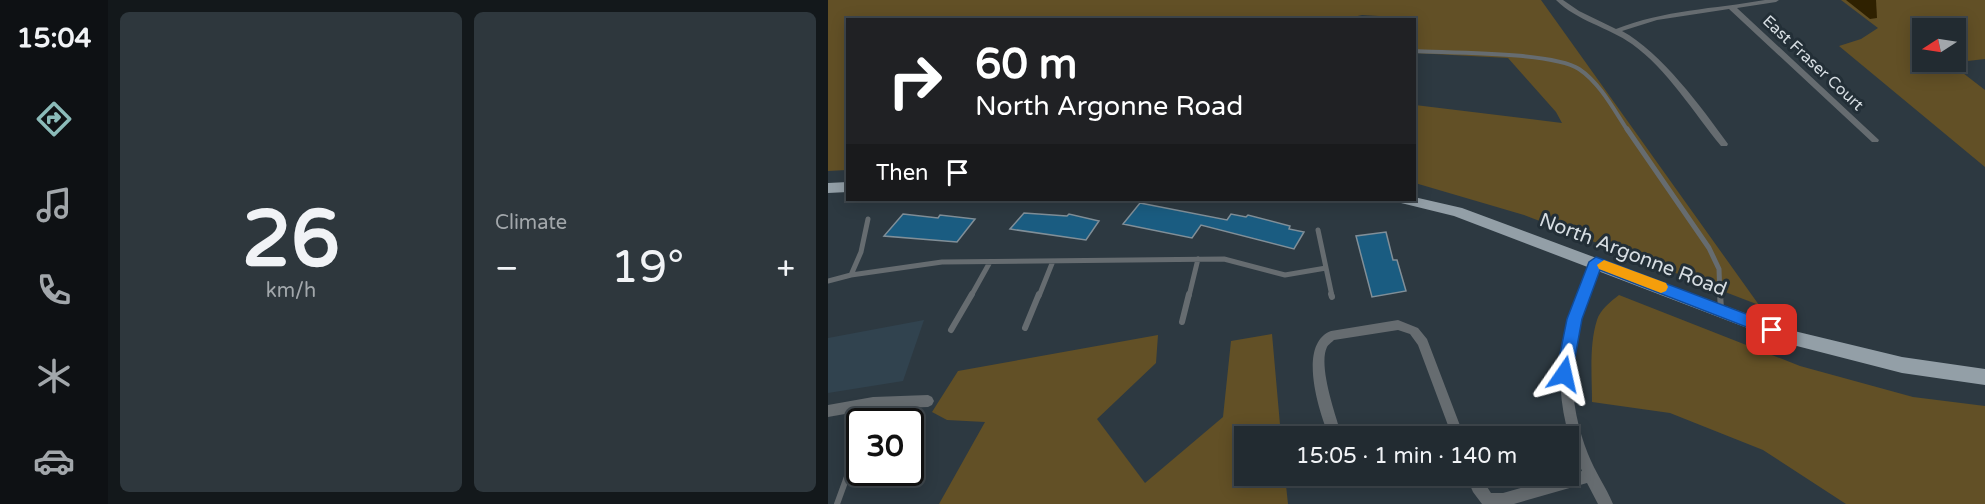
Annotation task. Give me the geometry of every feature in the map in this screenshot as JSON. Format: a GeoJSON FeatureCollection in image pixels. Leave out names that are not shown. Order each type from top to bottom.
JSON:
{"type":"FeatureCollection","features":[{"type":"Feature","properties":{"kind":"main road"},"geometry":{"type":"LineString","coordinates":[[828,188],[846,187]]}},
{"type":"Feature","properties":{"kind":"main road","name":"North Argonne Road"},"geometry":{"type":"LineString","coordinates":[[1410,201],[1457,212],[1596,262],[1789,337],[1902,365],[1985,377]]}},
{"type":"Feature","properties":{"kind":"street"},"geometry":{"type":"LineString","coordinates":[[1559,0],[1636,44],[1653,59],[1724,144]]}},
{"type":"Feature","properties":{"kind":"street"},"geometry":{"type":"LineString","coordinates":[[1616,31],[1641,20],[1666,14],[1776,0]]}},
{"type":"Feature","properties":{"kind":"street","name":"East Fraser Court"},"geometry":{"type":"LineString","coordinates":[[1731,7],[1875,141]]}},
{"type":"Feature","properties":{"kind":"street"},"geometry":{"type":"LineString","coordinates":[[1596,262],[1574,319],[1564,374],[1568,418],[1589,476],[1606,504]]}},
{"type":"Feature","properties":{"kind":"street"},"geometry":{"type":"LineString","coordinates":[[1332,426],[1318,365],[1319,352],[1323,343],[1331,336],[1398,325],[1414,331],[1423,343],[1454,426]]}},
{"type":"Feature","properties":{"kind":"street"},"geometry":{"type":"LineString","coordinates":[[828,411],[873,403],[928,401]]}},
{"type":"Feature","properties":{"kind":"street"},"geometry":{"type":"LineString","coordinates":[[1579,479],[1589,476]]}},
{"type":"Feature","properties":{"kind":"street"},"geometry":{"type":"LineString","coordinates":[[1478,486],[1488,500],[1503,500],[1553,486]]}},
{"type":"Feature","properties":{"kind":"lane"},"geometry":{"type":"LineString","coordinates":[[1416,51],[1543,58],[1569,65],[1584,73],[1595,83],[1709,248],[1719,269],[1722,311]]}},
{"type":"Feature","properties":{"kind":"lane"},"geometry":{"type":"LineString","coordinates":[[851,275],[861,252],[868,219]]}},
{"type":"Feature","properties":{"kind":"lane"},"geometry":{"type":"LineString","coordinates":[[1318,230],[1332,297]]}},
{"type":"Feature","properties":{"kind":"lane"},"geometry":{"type":"LineString","coordinates":[[1182,322],[1198,259]]}},
{"type":"Feature","properties":{"kind":"lane"},"geometry":{"type":"LineString","coordinates":[[828,281],[851,275],[942,262],[1224,259],[1286,275],[1326,268]]}},
{"type":"Feature","properties":{"kind":"lane"},"geometry":{"type":"LineString","coordinates":[[1024,328],[1053,261]]}},
{"type":"Feature","properties":{"kind":"lane"},"geometry":{"type":"LineString","coordinates":[[951,330],[990,262]]}},
{"type":"Feature","properties":{"kind":"lane"},"geometry":{"type":"LineString","coordinates":[[871,408],[873,403]]}},
{"type":"Feature","properties":{"kind":"lane"},"geometry":{"type":"LineString","coordinates":[[837,504],[846,479]]}},
{"type":"Feature","properties":{"kind":"shaded area"},"geometry":{"type":"Polygon","coordinates":[[[828,0],[1541,0],[1759,305],[1524,215],[1416,183],[1416,105],[1562,123],[1556,112],[1508,58],[1416,53],[1416,18],[1362,15],[1349,18],[846,18],[846,170],[828,171],[828,0]]]}},
{"type":"Feature","properties":{"kind":"shaded area"},"geometry":{"type":"Polygon","coordinates":[[[1841,0],[1985,0],[1985,59],[1966,61],[1966,18],[1912,18],[1912,72],[1962,72],[1985,90],[1985,167],[1839,46],[1861,39],[1878,28],[1841,0]]]}},
{"type":"Feature","properties":{"kind":"shaded area"},"geometry":{"type":"Polygon","coordinates":[[[1846,0],[1876,0],[1877,18],[1870,19],[1846,0]]]}},
{"type":"Feature","properties":{"kind":"shaded area"},"geometry":{"type":"Polygon","coordinates":[[[1619,295],[1800,366],[1913,397],[1985,406],[1985,504],[1846,504],[1763,450],[1670,413],[1592,402],[1591,361],[1594,330],[1601,313],[1619,295]]]}},
{"type":"Feature","properties":{"kind":"shaded area"},"geometry":{"type":"Polygon","coordinates":[[[924,320],[903,381],[828,393],[828,338],[924,320]]]}},
{"type":"Feature","properties":{"kind":"shaded area"},"geometry":{"type":"Polygon","coordinates":[[[1272,334],[1280,426],[1234,426],[1234,486],[1286,486],[1288,504],[939,504],[985,422],[947,420],[932,412],[958,371],[1158,335],[1156,363],[1097,419],[1145,483],[1223,417],[1231,341],[1272,334]]]}},
{"type":"Feature","properties":{"kind":"building"},"geometry":{"type":"Polygon","coordinates":[[[1140,203],[1227,220],[1231,214],[1246,217],[1248,215],[1304,232],[1294,249],[1201,225],[1192,238],[1123,224],[1140,203]]]}},
{"type":"Feature","properties":{"kind":"building"},"geometry":{"type":"Polygon","coordinates":[[[1024,213],[1067,216],[1069,214],[1099,221],[1086,240],[1010,229],[1024,213]]]}},
{"type":"Feature","properties":{"kind":"building"},"geometry":{"type":"Polygon","coordinates":[[[903,214],[975,219],[957,242],[884,236],[903,214]]]}},
{"type":"Feature","properties":{"kind":"building"},"geometry":{"type":"Polygon","coordinates":[[[1386,232],[1393,260],[1397,260],[1406,291],[1372,297],[1356,236],[1386,232]]]}},
{"type":"Feature","properties":{"kind":"slow traffic"},"geometry":{"type":"LineString","coordinates":[[1604,265],[1661,287]]}},
{"type":"Feature","properties":{"kind":"route"},"geometry":{"type":"LineString","coordinates":[[1564,374],[1574,319],[1596,262],[1772,330]]}}]}
